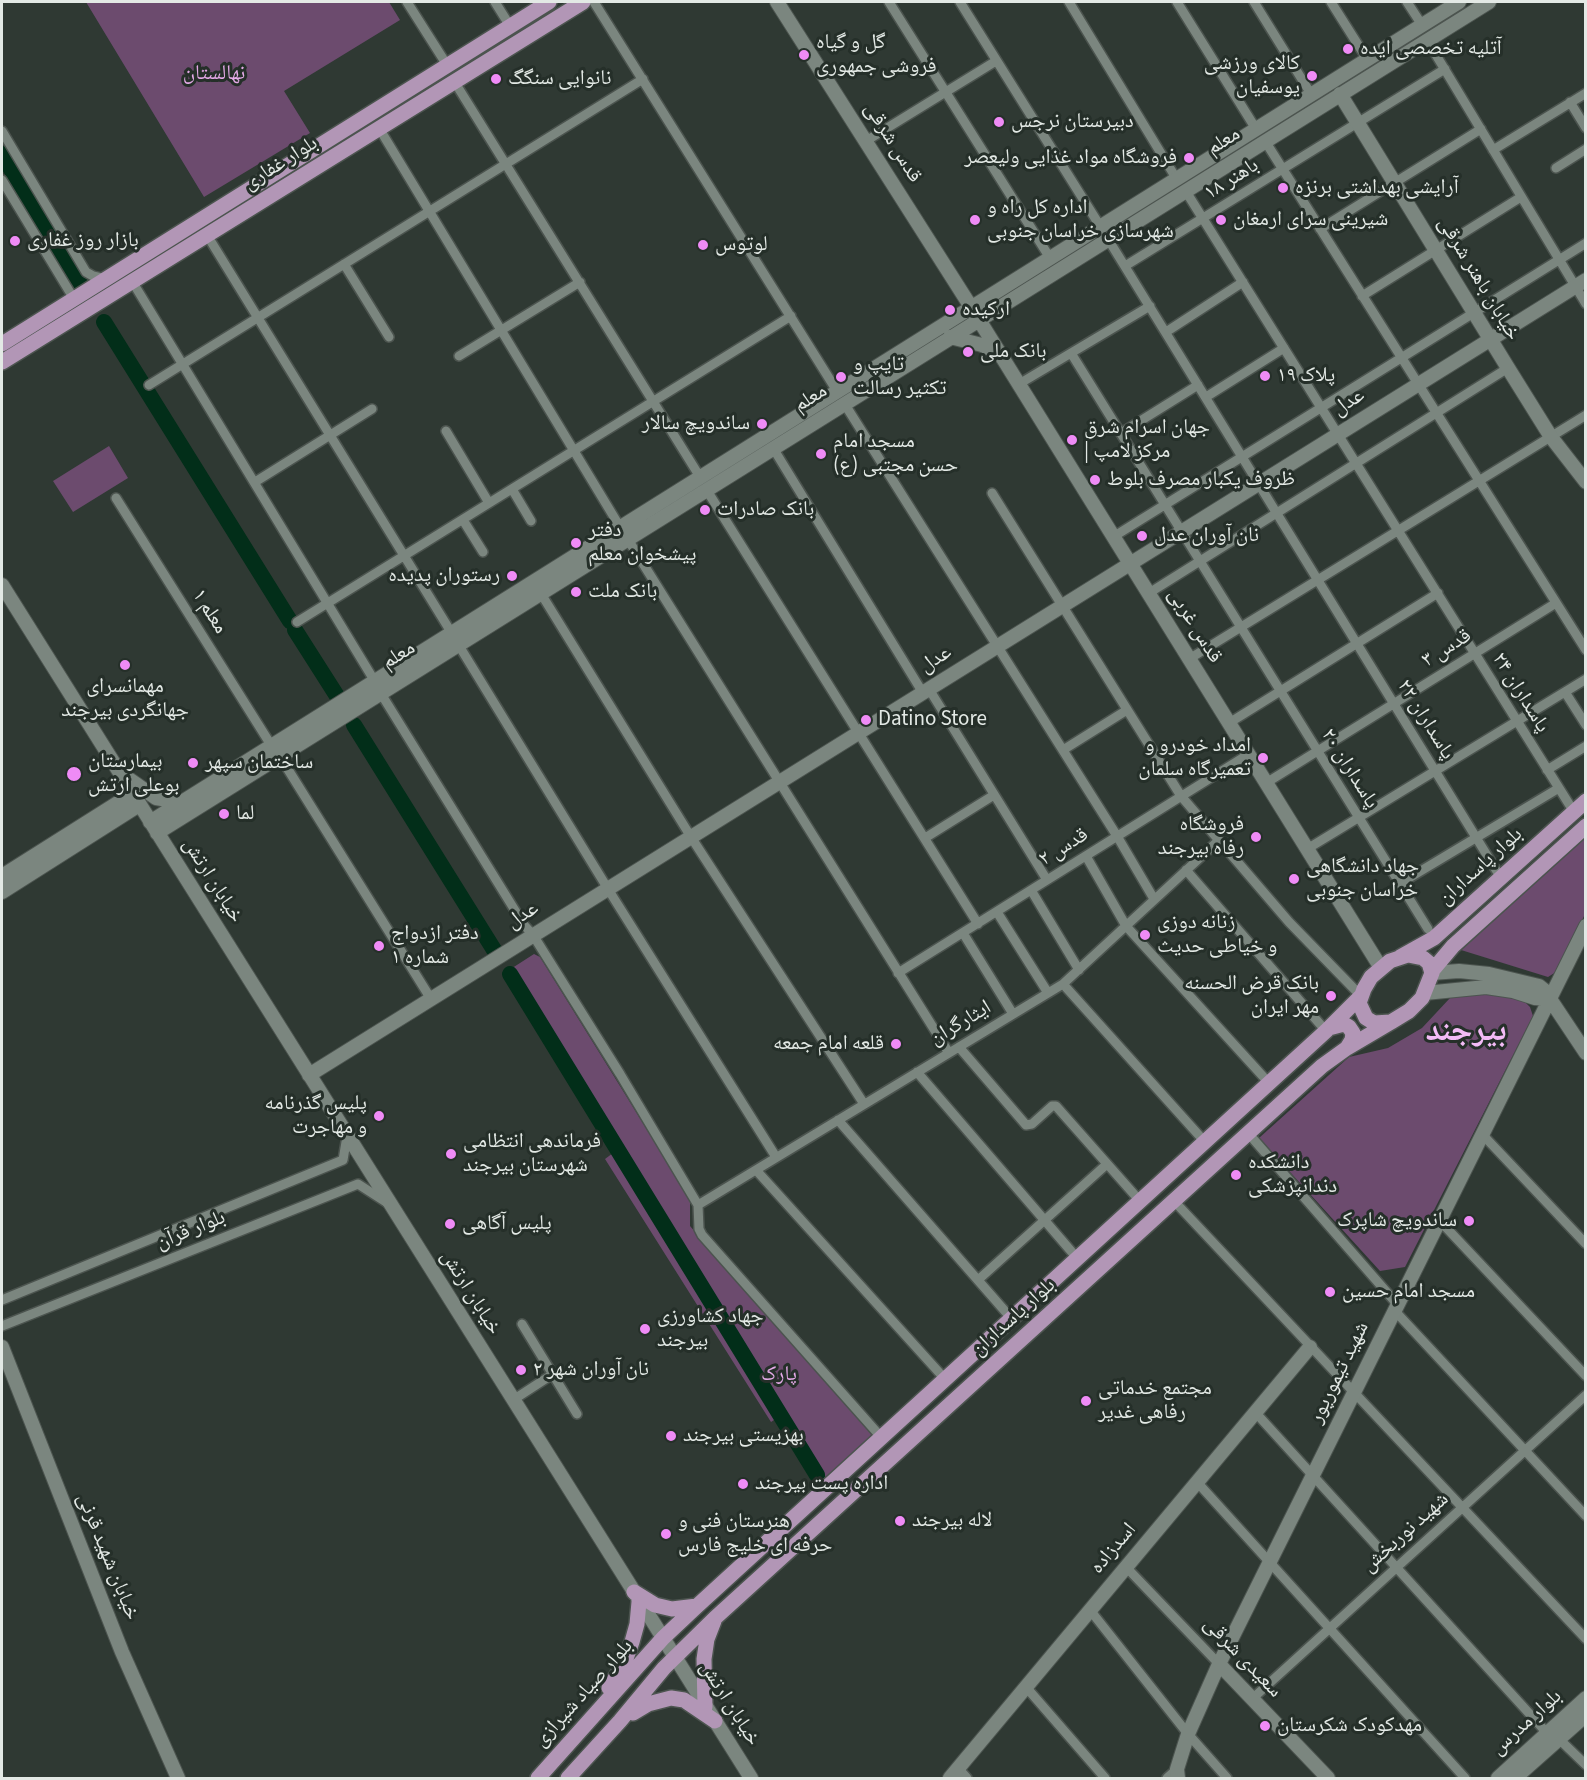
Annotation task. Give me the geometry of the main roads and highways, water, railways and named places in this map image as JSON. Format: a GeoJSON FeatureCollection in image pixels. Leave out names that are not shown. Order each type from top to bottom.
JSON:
{"type":"FeatureCollection","features":[{"type":"Feature","properties":{"kind":"main road","name":"بلوار غفاری"},"geometry":{"type":"LineString","coordinates":[[2,344],[549,2]]}},
{"type":"Feature","properties":{"kind":"main road","name":"بلوار غفاری"},"geometry":{"type":"LineString","coordinates":[[2,362],[583,2]]}},
{"type":"Feature","properties":{"kind":"main road","name":"بلوار پاسداران"},"geometry":{"type":"LineString","coordinates":[[1400,957],[1434,938],[1580,807]]}},
{"type":"Feature","properties":{"kind":"main road","name":"بلوار پاسداران"},"geometry":{"type":"LineString","coordinates":[[1432,972],[1453,946],[1586,826]]}},
{"type":"Feature","properties":{"kind":"main road"},"geometry":{"type":"LineString","coordinates":[[1408,955],[1423,958],[1429,963],[1432,972],[1425,993],[1417,1005],[1390,1022],[1374,1023],[1366,1018],[1359,1003],[1361,996],[1371,977],[1381,968],[1408,955]]}},
{"type":"Feature","properties":{"kind":"main road","name":"بلوار پاسداران"},"geometry":{"type":"LineString","coordinates":[[663,1638],[1328,1030],[1361,996]]}},
{"type":"Feature","properties":{"kind":"main road","name":"بلوار پاسداران"},"geometry":{"type":"LineString","coordinates":[[675,1658],[715,1618],[1322,1066],[1390,1022]]}},
{"type":"Feature","properties":{"kind":"main road"},"geometry":{"type":"LineString","coordinates":[[1328,1030],[1344,1024],[1349,1027],[1353,1033],[1347,1048]]}},
{"type":"Feature","properties":{"kind":"main road"},"geometry":{"type":"LineString","coordinates":[[588,1721],[624,1664],[637,1624],[637,1597],[654,1605],[672,1608],[697,1606]]}},
{"type":"Feature","properties":{"kind":"main road"},"geometry":{"type":"LineString","coordinates":[[705,1707],[704,1659],[707,1639],[715,1618]]}},
{"type":"Feature","properties":{"kind":"main road","name":"بلوار صیاد شیرازی"},"geometry":{"type":"LineString","coordinates":[[538,1779],[663,1638]]}},
{"type":"Feature","properties":{"kind":"main road","name":"بلوار صیاد شیرازی"},"geometry":{"type":"LineString","coordinates":[[568,1779],[675,1658]]}},
{"type":"Feature","properties":{"kind":"main road"},"geometry":{"type":"LineString","coordinates":[[620,1721],[648,1704],[670,1698],[684,1700],[715,1721]]}},
{"type":"Feature","properties":{"kind":"waterway"},"geometry":{"type":"LineString","coordinates":[[2,154],[80,283]]}},
{"type":"Feature","properties":{"kind":"waterway"},"geometry":{"type":"LineString","coordinates":[[104,322],[290,621]]}},
{"type":"Feature","properties":{"kind":"waterway"},"geometry":{"type":"LineString","coordinates":[[295,630],[337,696]]}},
{"type":"Feature","properties":{"kind":"waterway"},"geometry":{"type":"LineString","coordinates":[[354,725],[496,953]]}},
{"type":"Feature","properties":{"kind":"waterway"},"geometry":{"type":"LineString","coordinates":[[510,974],[817,1475]]}},
{"type":"Feature","properties":{"kind":"place","name":"آتلیه تخصصی ایده"},"geometry":{"type":"Point","coordinates":[1348,49]}},
{"type":"Feature","properties":{"kind":"place","name":"گل و گیاه فروشی جمهوری"},"geometry":{"type":"Point","coordinates":[804,55]}},
{"type":"Feature","properties":{"kind":"place","name":"کالای ورزشی یوسفیان"},"geometry":{"type":"Point","coordinates":[1312,76]}},
{"type":"Feature","properties":{"kind":"place","name":"نانوایی سنگگ"},"geometry":{"type":"Point","coordinates":[496,79]}},
{"type":"Feature","properties":{"kind":"place","name":"دبیرستان نرجس"},"geometry":{"type":"Point","coordinates":[999,122]}},
{"type":"Feature","properties":{"kind":"place","name":"فروشگاه مواد غذایی ولیعصر"},"geometry":{"type":"Point","coordinates":[1189,158]}},
{"type":"Feature","properties":{"kind":"place","name":"آرایشی بهداشتی برنزه"},"geometry":{"type":"Point","coordinates":[1283,188]}},
{"type":"Feature","properties":{"kind":"place","name":"اداره کل راه و شهرسازی خراسان جنوبی"},"geometry":{"type":"Point","coordinates":[975,220]}},
{"type":"Feature","properties":{"kind":"place","name":"شیرینی سرای ارمغان"},"geometry":{"type":"Point","coordinates":[1221,220]}},
{"type":"Feature","properties":{"kind":"place","name":"بازار روز غفاری"},"geometry":{"type":"Point","coordinates":[15,241]}},
{"type":"Feature","properties":{"kind":"place","name":"لوتوس"},"geometry":{"type":"Point","coordinates":[703,245]}},
{"type":"Feature","properties":{"kind":"place","name":"ارکیده"},"geometry":{"type":"Point","coordinates":[950,310]}},
{"type":"Feature","properties":{"kind":"place","name":"بانک ملی"},"geometry":{"type":"Point","coordinates":[968,352]}},
{"type":"Feature","properties":{"kind":"place","name":"پلاک ۱۹"},"geometry":{"type":"Point","coordinates":[1265,376]}},
{"type":"Feature","properties":{"kind":"place","name":"تایپ و تکثیر رسالت"},"geometry":{"type":"Point","coordinates":[841,377]}},
{"type":"Feature","properties":{"kind":"place","name":"ساندویچ سالار"},"geometry":{"type":"Point","coordinates":[762,424]}},
{"type":"Feature","properties":{"kind":"place","name":"جهان اسرام شرق | مرکز لامپ"},"geometry":{"type":"Point","coordinates":[1072,440]}},
{"type":"Feature","properties":{"kind":"place","name":"مسجد امام حسن مجتبی (ع)"},"geometry":{"type":"Point","coordinates":[821,454]}},
{"type":"Feature","properties":{"kind":"place","name":"ظروف یکبار مصرف بلوط"},"geometry":{"type":"Point","coordinates":[1095,480]}},
{"type":"Feature","properties":{"kind":"place","name":"بانک صادرات"},"geometry":{"type":"Point","coordinates":[705,510]}},
{"type":"Feature","properties":{"kind":"place","name":"نان آوران عدل"},"geometry":{"type":"Point","coordinates":[1142,536]}},
{"type":"Feature","properties":{"kind":"place","name":"دفتر پیشخوان معلم"},"geometry":{"type":"Point","coordinates":[576,543]}},
{"type":"Feature","properties":{"kind":"place","name":"رستوران پدیده"},"geometry":{"type":"Point","coordinates":[512,576]}},
{"type":"Feature","properties":{"kind":"place","name":"بانک ملت"},"geometry":{"type":"Point","coordinates":[576,592]}},
{"type":"Feature","properties":{"kind":"place","name":"مهمانسرای جهانگردی بیرجند"},"geometry":{"type":"Point","coordinates":[125,665]}},
{"type":"Feature","properties":{"kind":"place","name":"Datino Store"},"geometry":{"type":"Point","coordinates":[866,720]}},
{"type":"Feature","properties":{"kind":"place","name":"امداد خودرو و تعمیرگاه سلمان"},"geometry":{"type":"Point","coordinates":[1263,758]}},
{"type":"Feature","properties":{"kind":"place","name":"ساختمان سپهر"},"geometry":{"type":"Point","coordinates":[193,763]}},
{"type":"Feature","properties":{"kind":"place","name":"بیمارستان بوعلی ارتش"},"geometry":{"type":"Point","coordinates":[74,774]}},
{"type":"Feature","properties":{"kind":"place","name":"لما"},"geometry":{"type":"Point","coordinates":[224,814]}},
{"type":"Feature","properties":{"kind":"place","name":"فروشگاه رفاه بیرجند"},"geometry":{"type":"Point","coordinates":[1256,837]}},
{"type":"Feature","properties":{"kind":"place","name":"جهاد دانشگاهی خراسان جنوبی"},"geometry":{"type":"Point","coordinates":[1294,879]}},
{"type":"Feature","properties":{"kind":"place","name":"زنانه دوزی و خیاطی حدیث"},"geometry":{"type":"Point","coordinates":[1145,935]}},
{"type":"Feature","properties":{"kind":"place","name":"دفتر ازدواج شماره ۱"},"geometry":{"type":"Point","coordinates":[379,946]}},
{"type":"Feature","properties":{"kind":"place","name":"بانک قرض الحسنه مهر ایران"},"geometry":{"type":"Point","coordinates":[1331,996]}},
{"type":"Feature","properties":{"kind":"place","name":"قلعه امام جمعه"},"geometry":{"type":"Point","coordinates":[896,1044]}},
{"type":"Feature","properties":{"kind":"place","name":"پلیس گذرنامه و مهاجرت"},"geometry":{"type":"Point","coordinates":[379,1116]}},
{"type":"Feature","properties":{"kind":"place","name":"فرماندهی انتظامی شهرستان بیرجند"},"geometry":{"type":"Point","coordinates":[451,1154]}},
{"type":"Feature","properties":{"kind":"place","name":"دانشکده دندانپزشکی"},"geometry":{"type":"Point","coordinates":[1236,1175]}},
{"type":"Feature","properties":{"kind":"place","name":"ساندویچ شاپرک"},"geometry":{"type":"Point","coordinates":[1469,1221]}},
{"type":"Feature","properties":{"kind":"place","name":"پلیس آگاهی"},"geometry":{"type":"Point","coordinates":[450,1224]}},
{"type":"Feature","properties":{"kind":"place","name":"مسجد امام حسین"},"geometry":{"type":"Point","coordinates":[1330,1292]}},
{"type":"Feature","properties":{"kind":"place","name":"جهاد کشاورزی بیرجند"},"geometry":{"type":"Point","coordinates":[645,1329]}},
{"type":"Feature","properties":{"kind":"place","name":"نان آوران شهر ۲"},"geometry":{"type":"Point","coordinates":[521,1370]}},
{"type":"Feature","properties":{"kind":"place","name":"مجتمع خدماتی رفاهی غدیر"},"geometry":{"type":"Point","coordinates":[1086,1401]}},
{"type":"Feature","properties":{"kind":"place","name":"بهزیستی بیرجند"},"geometry":{"type":"Point","coordinates":[671,1436]}},
{"type":"Feature","properties":{"kind":"place","name":"اداره پست بیرجند"},"geometry":{"type":"Point","coordinates":[743,1484]}},
{"type":"Feature","properties":{"kind":"place","name":"لاله بیرجند"},"geometry":{"type":"Point","coordinates":[900,1521]}},
{"type":"Feature","properties":{"kind":"place","name":"هنرستان فنی و حرفه ای خلیج فارس"},"geometry":{"type":"Point","coordinates":[666,1534]}},
{"type":"Feature","properties":{"kind":"place","name":"مهدکودک شکرستان"},"geometry":{"type":"Point","coordinates":[1265,1726]}},
{"type":"Feature","properties":{"kind":"district","name":"بیرجند"},"geometry":{"type":"Point","coordinates":[1466,1033]}},
{"type":"Feature","properties":{"kind":"park label","name":"نهالستان"},"geometry":{"type":"Point","coordinates":[214,74]}},
{"type":"Feature","properties":{"kind":"park label","name":"پارک"},"geometry":{"type":"Point","coordinates":[779,1375]}}]}
